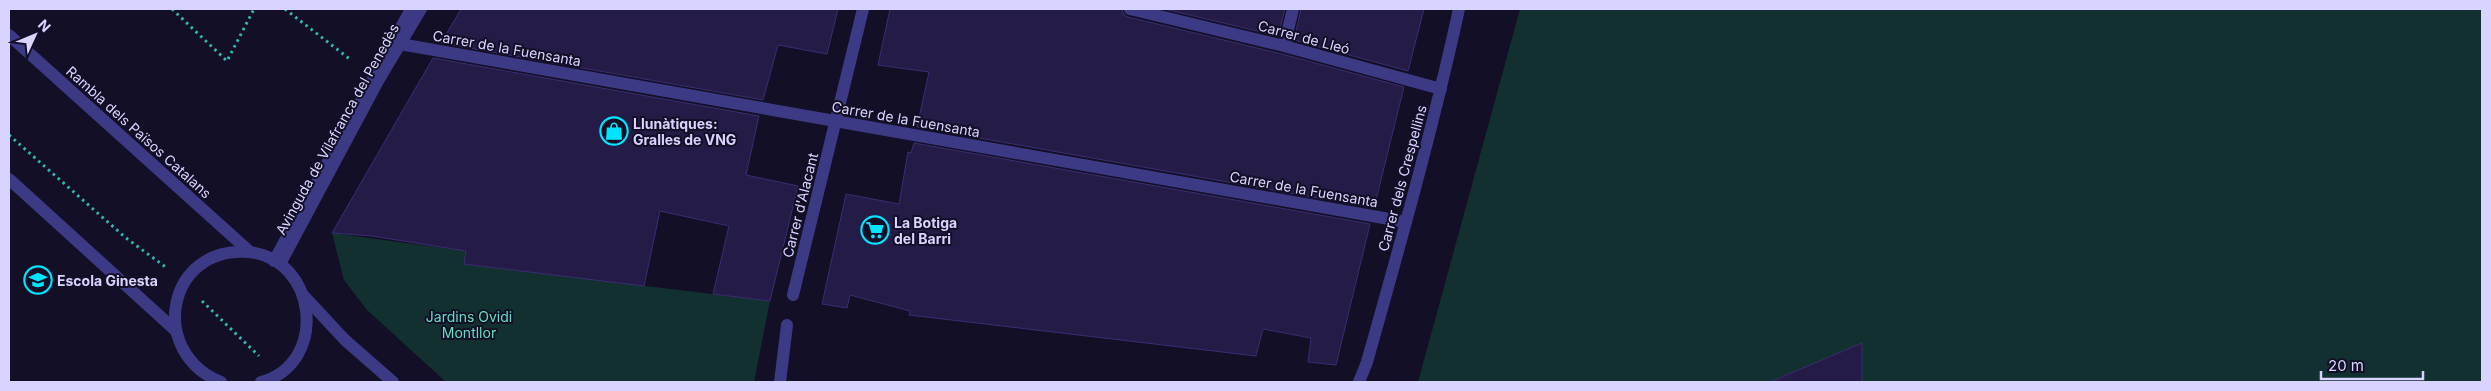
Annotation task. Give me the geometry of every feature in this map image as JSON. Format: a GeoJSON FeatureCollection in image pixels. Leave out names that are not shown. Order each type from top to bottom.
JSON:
{"type":"FeatureCollection","features":[{"type":"Feature","properties":{"kind":"street","name":"Avinguda de Vilafranca del Penedès"},"geometry":{"type":"LineString","coordinates":[[277,262],[411,9]]}},
{"type":"Feature","properties":{"kind":"street","name":"Avinguda de Vilafranca del Penedès"},"geometry":{"type":"LineString","coordinates":[[277,262],[378,81],[421,9]]}},
{"type":"Feature","properties":{"kind":"street","name":"Carrer d'Alacant"},"geometry":{"type":"LineString","coordinates":[[793,295],[821,187],[863,9]]}},
{"type":"Feature","properties":{"kind":"street","name":"Carrer de Lleó"},"geometry":{"type":"LineString","coordinates":[[1130,9],[1284,46],[1441,89]]}},
{"type":"Feature","properties":{"kind":"street"},"geometry":{"type":"LineString","coordinates":[[1284,46],[1293,9]]}},
{"type":"Feature","properties":{"kind":"street","name":"Carrer dels Crespellins"},"geometry":{"type":"LineString","coordinates":[[1359,382],[1367,362],[1406,222],[1441,89],[1459,9]]}},
{"type":"Feature","properties":{"kind":"street","name":"Rambla dels Països Catalans"},"geometry":{"type":"LineString","coordinates":[[9,34],[250,252]]}},
{"type":"Feature","properties":{"kind":"street","name":"Carrer de la Fuensanta"},"geometry":{"type":"LineString","coordinates":[[400,44],[1406,222]]}},
{"type":"Feature","properties":{"kind":"street"},"geometry":{"type":"LineString","coordinates":[[9,179],[174,329]]}},
{"type":"Feature","properties":{"kind":"street"},"geometry":{"type":"LineString","coordinates":[[212,381],[193,365],[181,349],[174,329],[177,298],[183,284],[196,268],[212,258],[230,252],[250,252],[277,262],[294,279],[304,296],[345,340],[393,382]]}},
{"type":"Feature","properties":{"kind":"street"},"geometry":{"type":"LineString","coordinates":[[261,382],[278,374],[294,359],[305,340],[308,318],[304,296]]}},
{"type":"Feature","properties":{"kind":"street"},"geometry":{"type":"LineString","coordinates":[[780,382],[787,325]]}},
{"type":"Feature","properties":{"kind":"path"},"geometry":{"type":"LineString","coordinates":[[172,9],[226,61],[254,9]]}},
{"type":"Feature","properties":{"kind":"path"},"geometry":{"type":"LineString","coordinates":[[285,9],[351,60]]}},
{"type":"Feature","properties":{"kind":"path"},"geometry":{"type":"LineString","coordinates":[[9,135],[126,238],[177,276],[183,284],[278,374]]}},
{"type":"Feature","properties":{"kind":"green space"},"geometry":{"type":"Polygon","coordinates":[[[1520,9],[2482,9],[2482,382],[1418,382],[1520,9]]]}},
{"type":"Feature","properties":{"kind":"green space","name":"Jardins Ovidi Montllor"},"geometry":{"type":"Polygon","coordinates":[[[332,233],[466,251],[465,264],[770,301],[754,382],[446,382],[367,310],[344,280],[332,233]]]}},
{"type":"Feature","properties":{"kind":"building"},"geometry":{"type":"Polygon","coordinates":[[[461,9],[838,9],[827,54],[778,45],[763,100],[441,43],[461,9]]]}},
{"type":"Feature","properties":{"kind":"building"},"geometry":{"type":"Polygon","coordinates":[[[890,9],[1122,9],[1124,15],[1128,17],[1282,54],[1404,87],[1374,208],[917,127],[929,72],[878,65],[890,9]]]}},
{"type":"Feature","properties":{"kind":"building"},"geometry":{"type":"Polygon","coordinates":[[[1164,9],[1285,9],[1278,36],[1164,9]]]}},
{"type":"Feature","properties":{"kind":"building"},"geometry":{"type":"Polygon","coordinates":[[[1301,9],[1424,9],[1408,71],[1294,40],[1301,9]]]}},
{"type":"Feature","properties":{"kind":"building"},"geometry":{"type":"Polygon","coordinates":[[[433,58],[759,116],[746,175],[798,186],[770,301],[713,294],[729,226],[660,211],[644,286],[464,264],[466,251],[372,236],[332,233],[433,58]]]}},
{"type":"Feature","properties":{"kind":"building"},"geometry":{"type":"Polygon","coordinates":[[[914,143],[1370,224],[1336,365],[1308,362],[1311,338],[1263,329],[1256,356],[909,315],[910,311],[850,295],[847,308],[822,304],[846,194],[899,204],[908,152],[911,153],[914,143]]]}},
{"type":"Feature","properties":{"kind":"building"},"geometry":{"type":"Polygon","coordinates":[[[1862,343],[1862,382],[1770,382],[1862,343]]]}},
{"type":"Feature","properties":{"kind":"place","name":"Llunàtiques: Gralles de VNG"},"geometry":{"type":"Point","coordinates":[614,131]}},
{"type":"Feature","properties":{"kind":"place","name":"La Botiga del Barri"},"geometry":{"type":"Point","coordinates":[875,230]}},
{"type":"Feature","properties":{"kind":"place","name":"Escola Ginesta"},"geometry":{"type":"Point","coordinates":[38,280]}}]}
